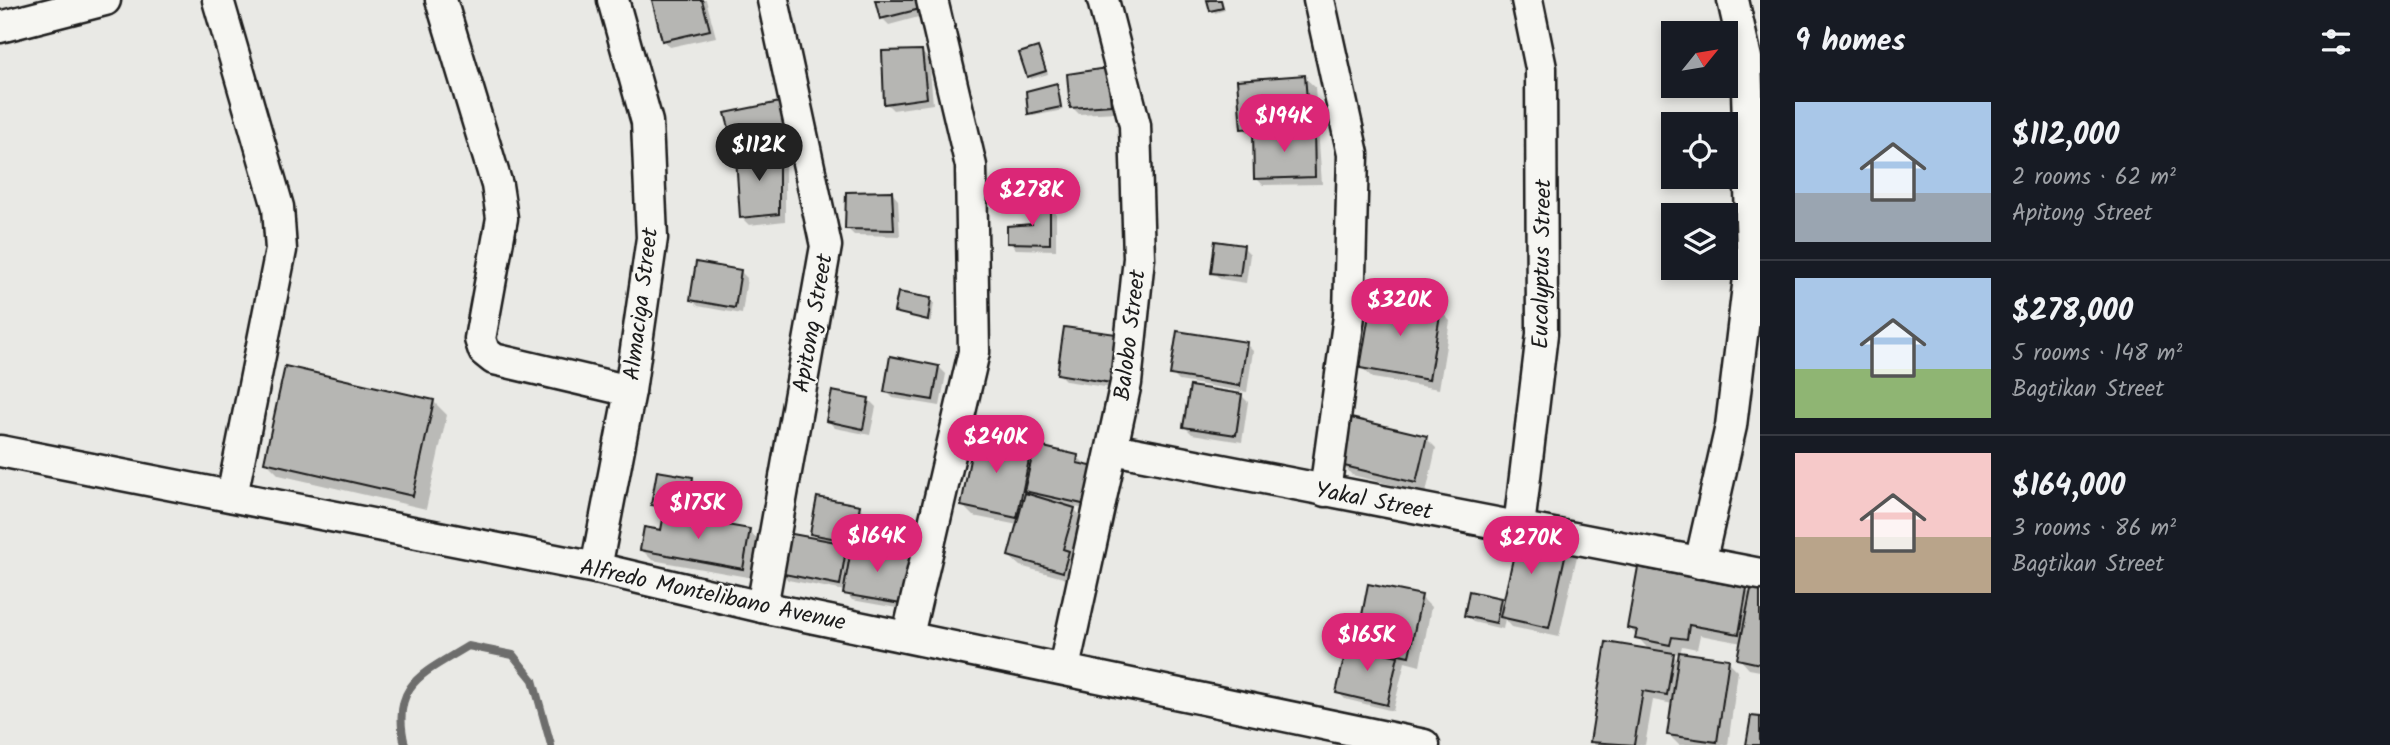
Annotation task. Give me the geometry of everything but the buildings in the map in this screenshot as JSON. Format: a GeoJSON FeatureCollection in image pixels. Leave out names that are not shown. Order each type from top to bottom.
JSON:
{"type":"FeatureCollection","features":[{"type":"Feature","properties":{"kind":"street"},"geometry":{"type":"LineString","coordinates":[[0,27],[104,0]]}},
{"type":"Feature","properties":{"kind":"street"},"geometry":{"type":"LineString","coordinates":[[218,0],[278,207],[281,250],[232,496]]}},
{"type":"Feature","properties":{"kind":"street"},"geometry":{"type":"LineString","coordinates":[[441,0],[497,184],[502,218],[480,339],[484,351],[494,359],[630,391]]}},
{"type":"Feature","properties":{"kind":"street","name":"Almaciga Street"},"geometry":{"type":"LineString","coordinates":[[596,568],[630,391],[652,238],[647,122],[613,0]]}},
{"type":"Feature","properties":{"kind":"street","name":"Apitong Street"},"geometry":{"type":"LineString","coordinates":[[762,607],[826,246],[773,0]]}},
{"type":"Feature","properties":{"kind":"street"},"geometry":{"type":"LineString","coordinates":[[908,635],[974,352],[971,166],[932,0]]}},
{"type":"Feature","properties":{"kind":"street","name":"Balobo Street"},"geometry":{"type":"LineString","coordinates":[[1064,668],[1126,383],[1139,258],[1135,125],[1103,0]]}},
{"type":"Feature","properties":{"kind":"street"},"geometry":{"type":"LineString","coordinates":[[1319,0],[1353,154],[1349,316],[1325,491]]}},
{"type":"Feature","properties":{"kind":"street","name":"Eucalyptus Street"},"geometry":{"type":"LineString","coordinates":[[1518,527],[1542,334],[1541,68],[1527,0]]}},
{"type":"Feature","properties":{"kind":"street"},"geometry":{"type":"LineString","coordinates":[[1700,563],[1731,426],[1752,253],[1746,58],[1733,0]]}},
{"type":"Feature","properties":{"kind":"street","name":"Yakal Street"},"geometry":{"type":"LineString","coordinates":[[1113,449],[1760,574]]}},
{"type":"Feature","properties":{"kind":"street","name":"Alfredo Montelibano Avenue"},"geometry":{"type":"LineString","coordinates":[[0,451],[596,568],[762,607],[1064,668],[1307,733],[1424,745]]}},
{"type":"Feature","properties":{"kind":"waterway"},"geometry":{"type":"LineString","coordinates":[[405,745],[402,707],[406,694],[424,673],[468,646],[513,655],[533,680],[551,745]]}}]}
